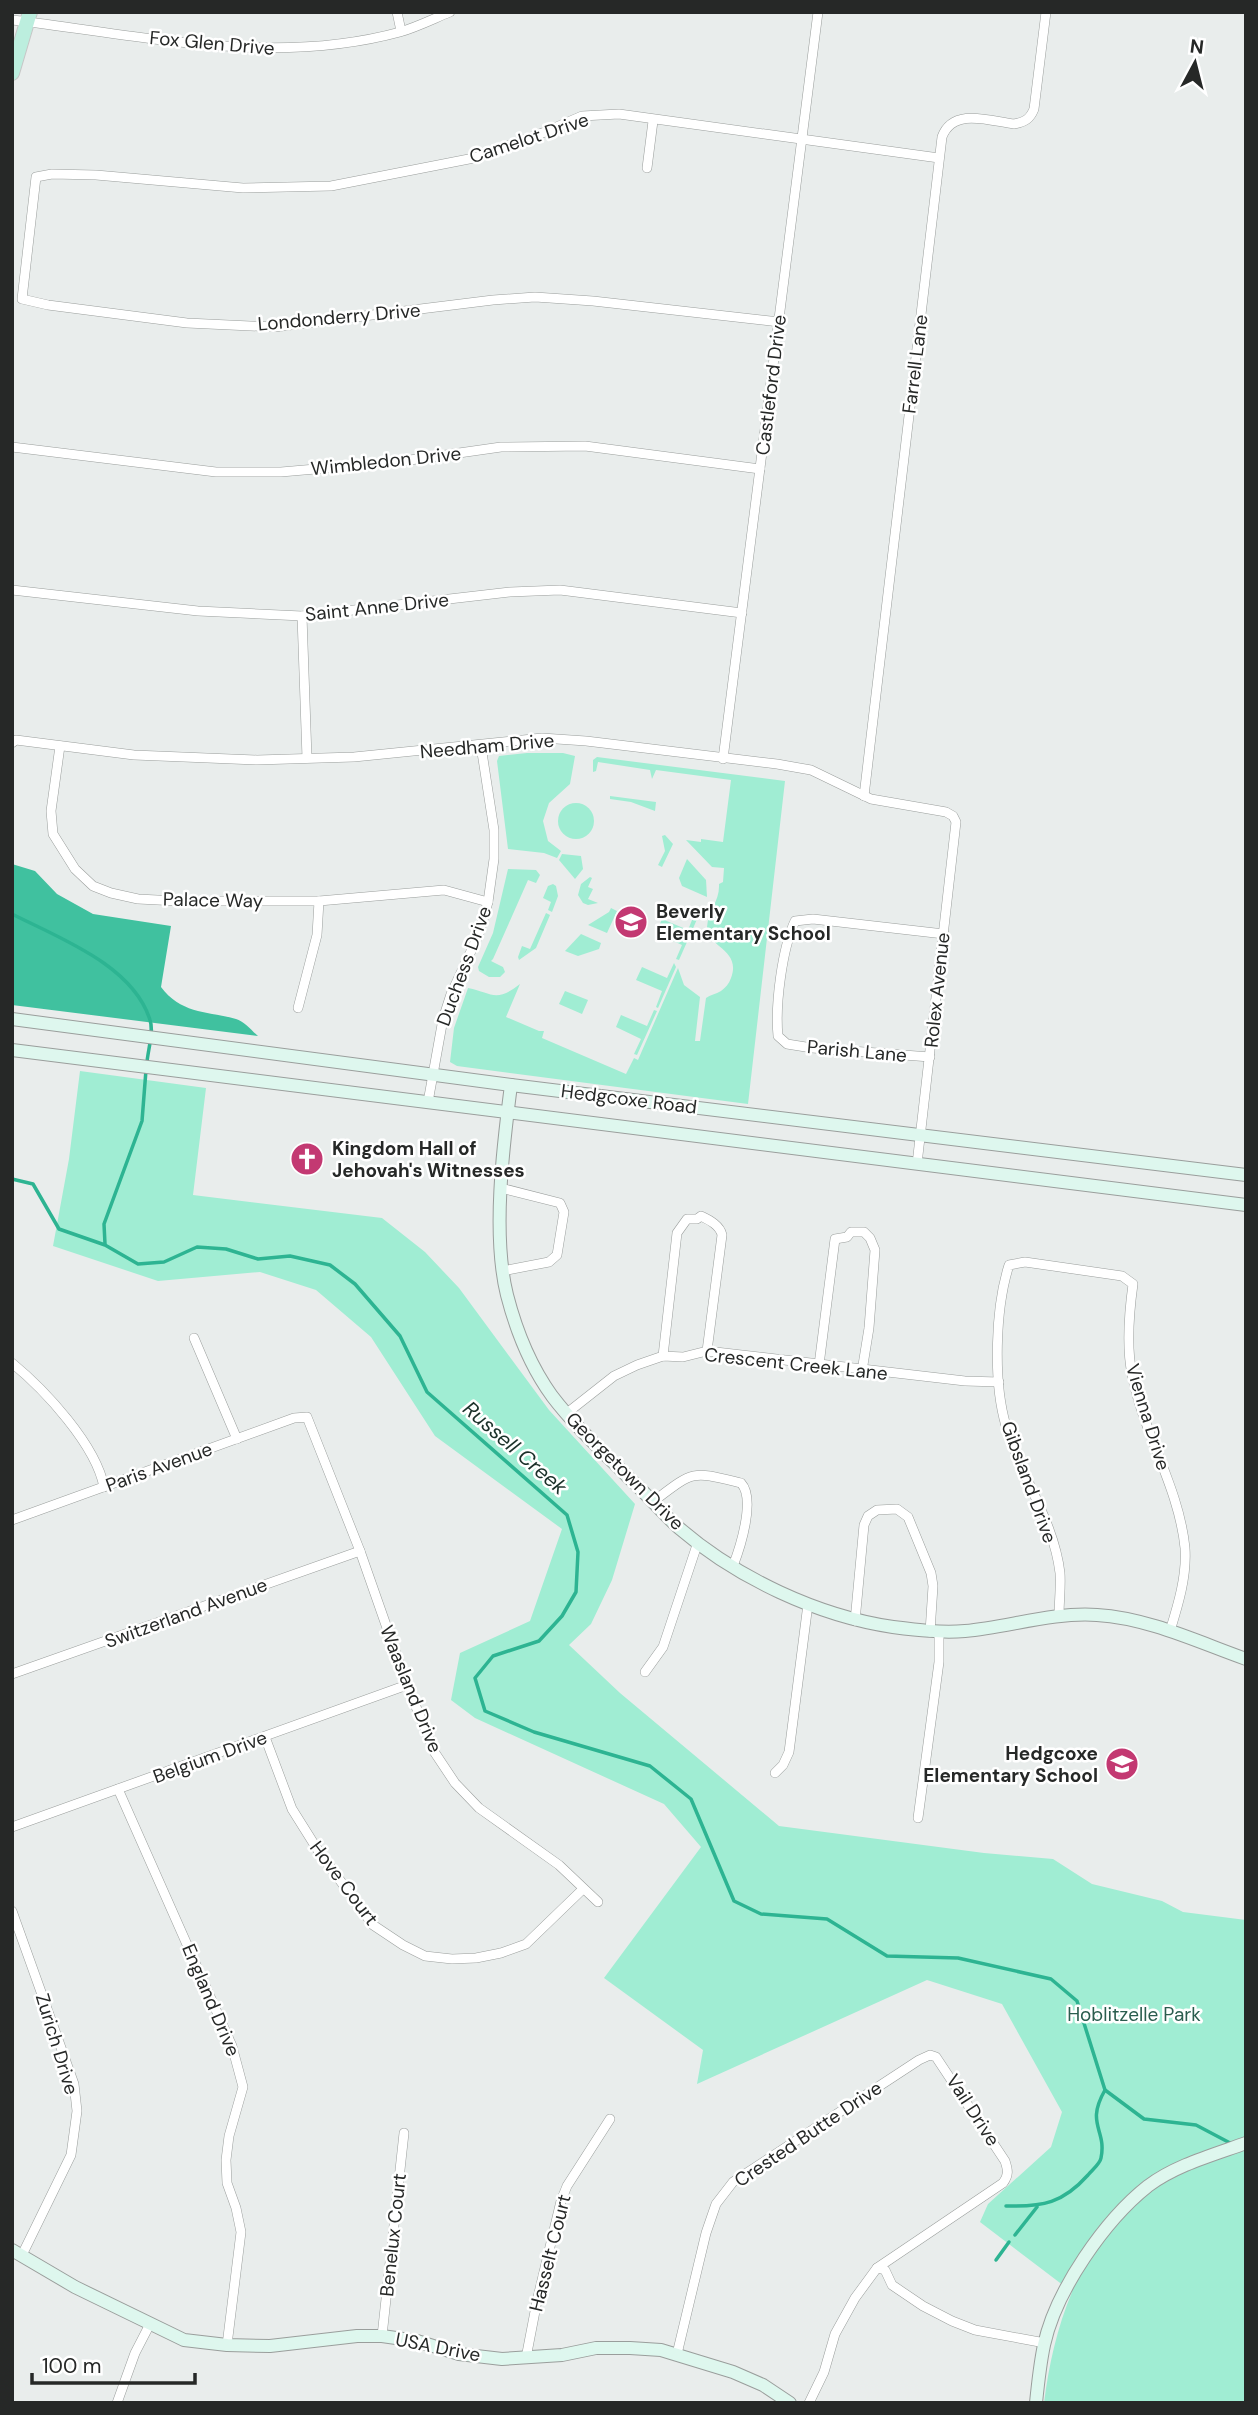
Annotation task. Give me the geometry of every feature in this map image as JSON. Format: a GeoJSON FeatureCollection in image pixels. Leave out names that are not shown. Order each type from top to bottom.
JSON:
{"type":"FeatureCollection","features":[{"type":"Feature","properties":{"kind":"main road"},"geometry":{"type":"LineString","coordinates":[[12,73],[29,17]]}},
{"type":"Feature","properties":{"kind":"main road","name":"Hedgcoxe Road"},"geometry":{"type":"LineString","coordinates":[[12,1020],[511,1085],[1246,1175]]}},
{"type":"Feature","properties":{"kind":"main road","name":"Hedgcoxe Road"},"geometry":{"type":"LineString","coordinates":[[12,1050],[1246,1205]]}},
{"type":"Feature","properties":{"kind":"main road","name":"Georgetown Drive"},"geometry":{"type":"LineString","coordinates":[[511,1085],[501,1188],[502,1271],[519,1332],[536,1370],[552,1396],[666,1516],[698,1542],[733,1566],[808,1604],[855,1621],[935,1632],[966,1631],[1059,1616],[1097,1615],[1170,1631],[1246,1659]]}},
{"type":"Feature","properties":{"kind":"main road"},"geometry":{"type":"LineString","coordinates":[[1036,2403],[1045,2343],[1054,2314],[1069,2282],[1098,2237],[1149,2186],[1186,2166],[1246,2143]]}},
{"type":"Feature","properties":{"kind":"main road","name":"USA Drive"},"geometry":{"type":"LineString","coordinates":[[17,2252],[75,2287],[184,2340],[270,2346],[346,2337],[382,2336],[417,2341],[459,2354],[502,2359],[605,2348],[630,2348],[677,2354],[763,2385],[790,2403]]}},
{"type":"Feature","properties":{"kind":"street"},"geometry":{"type":"LineString","coordinates":[[397,12],[401,31]]}},
{"type":"Feature","properties":{"kind":"street","name":"Fox Glen Drive"},"geometry":{"type":"LineString","coordinates":[[12,20],[29,17],[219,47],[251,49],[324,46],[401,31],[450,12]]}},
{"type":"Feature","properties":{"kind":"street","name":"Castleford Drive"},"geometry":{"type":"LineString","coordinates":[[723,759],[818,12]]}},
{"type":"Feature","properties":{"kind":"street","name":"Farrell Lane"},"geometry":{"type":"LineString","coordinates":[[864,796],[939,158],[945,129],[958,119],[1014,124],[1022,123],[1031,116],[1036,97],[1046,12]]}},
{"type":"Feature","properties":{"kind":"street","name":"Camelot Drive"},"geometry":{"type":"LineString","coordinates":[[36,177],[52,174],[96,175],[243,188],[331,186],[474,158],[582,116],[620,114],[653,121],[939,158]]}},
{"type":"Feature","properties":{"kind":"street"},"geometry":{"type":"LineString","coordinates":[[647,168],[653,121]]}},
{"type":"Feature","properties":{"kind":"street","name":"Londonderry Drive"},"geometry":{"type":"LineString","coordinates":[[36,177],[22,299],[48,305],[187,323],[275,327],[535,297],[593,301],[779,323]]}},
{"type":"Feature","properties":{"kind":"street","name":"Wimbledon Drive"},"geometry":{"type":"LineString","coordinates":[[12,447],[216,472],[281,472],[396,462],[501,447],[585,446],[760,469]]}},
{"type":"Feature","properties":{"kind":"street","name":"Saint Anne Drive"},"geometry":{"type":"LineString","coordinates":[[12,590],[198,611],[302,616],[510,592],[560,590],[741,613]]}},
{"type":"Feature","properties":{"kind":"street"},"geometry":{"type":"LineString","coordinates":[[302,616],[307,758]]}},
{"type":"Feature","properties":{"kind":"street","name":"Needham Drive"},"geometry":{"type":"LineString","coordinates":[[12,743],[16,740],[33,741],[134,755],[257,760],[354,757],[542,738],[586,741],[811,770],[871,799],[946,812],[954,816]]}},
{"type":"Feature","properties":{"kind":"street","name":"Palace Way"},"geometry":{"type":"LineString","coordinates":[[60,746],[51,811],[53,834],[75,869],[93,886],[111,893],[177,901],[319,901],[444,890],[488,902]]}},
{"type":"Feature","properties":{"kind":"street","name":"Duchess Drive"},"geometry":{"type":"LineString","coordinates":[[428,1102],[443,1019],[451,994],[479,934],[488,902],[494,859],[494,830],[481,746]]}},
{"type":"Feature","properties":{"kind":"street","name":"Rolex Avenue"},"geometry":{"type":"LineString","coordinates":[[917,1164],[956,822],[954,816]]}},
{"type":"Feature","properties":{"kind":"street"},"geometry":{"type":"LineString","coordinates":[[298,1008],[317,935],[319,901]]}},
{"type":"Feature","properties":{"kind":"street","name":"Parish Lane"},"geometry":{"type":"LineString","coordinates":[[930,1057],[812,1048],[787,1044],[778,1037],[777,1023],[786,939],[795,921],[813,919],[944,933]]}},
{"type":"Feature","properties":{"kind":"street"},"geometry":{"type":"LineString","coordinates":[[501,1188],[560,1203],[564,1212],[557,1255],[550,1262],[502,1271]]}},
{"type":"Feature","properties":{"kind":"street"},"geometry":{"type":"LineString","coordinates":[[663,1356],[677,1233],[687,1219],[701,1216],[715,1225],[722,1235],[707,1351]]}},
{"type":"Feature","properties":{"kind":"street"},"geometry":{"type":"LineString","coordinates":[[819,1365],[835,1239],[847,1237],[851,1232],[864,1232],[875,1250],[869,1328],[862,1371]]}},
{"type":"Feature","properties":{"kind":"street","name":"Vienna Drive"},"geometry":{"type":"LineString","coordinates":[[1009,1265],[1025,1262],[1122,1276],[1133,1284],[1129,1353],[1131,1373],[1174,1502],[1185,1551],[1183,1581],[1170,1631]]}},
{"type":"Feature","properties":{"kind":"street","name":"Gibsland Drive"},"geometry":{"type":"LineString","coordinates":[[1009,1265],[1001,1309],[997,1361],[999,1382],[1005,1424],[1052,1541],[1060,1573],[1059,1616]]}},
{"type":"Feature","properties":{"kind":"street"},"geometry":{"type":"LineString","coordinates":[[194,1338],[237,1438]]}},
{"type":"Feature","properties":{"kind":"street","name":"Crescent Creek Lane"},"geometry":{"type":"LineString","coordinates":[[567,1413],[614,1376],[637,1365],[663,1356],[683,1357],[707,1351],[862,1371],[999,1382]]}},
{"type":"Feature","properties":{"kind":"street"},"geometry":{"type":"LineString","coordinates":[[12,1363],[40,1386],[61,1412],[101,1472],[104,1488]]}},
{"type":"Feature","properties":{"kind":"street","name":"Paris Avenue"},"geometry":{"type":"LineString","coordinates":[[12,1520],[294,1418],[307,1417]]}},
{"type":"Feature","properties":{"kind":"street","name":"Waasland Drive"},"geometry":{"type":"LineString","coordinates":[[307,1417],[435,1754],[455,1783],[479,1808],[559,1865],[598,1902]]}},
{"type":"Feature","properties":{"kind":"street"},"geometry":{"type":"LineString","coordinates":[[654,1501],[689,1476],[706,1475],[741,1483],[748,1495],[748,1502],[741,1547],[733,1566]]}},
{"type":"Feature","properties":{"kind":"street"},"geometry":{"type":"LineString","coordinates":[[855,1621],[864,1525],[868,1516],[877,1510],[897,1509],[908,1517],[931,1573],[939,1662],[918,1818]]}},
{"type":"Feature","properties":{"kind":"street"},"geometry":{"type":"LineString","coordinates":[[645,1672],[663,1647],[698,1542]]}},
{"type":"Feature","properties":{"kind":"street","name":"Switzerland Avenue"},"geometry":{"type":"LineString","coordinates":[[12,1674],[360,1551]]}},
{"type":"Feature","properties":{"kind":"street"},"geometry":{"type":"LineString","coordinates":[[775,1773],[783,1765],[789,1752],[808,1604]]}},
{"type":"Feature","properties":{"kind":"street","name":"Belgium Drive"},"geometry":{"type":"LineString","coordinates":[[12,1827],[407,1685]]}},
{"type":"Feature","properties":{"kind":"street","name":"Hove Court"},"geometry":{"type":"LineString","coordinates":[[265,1737],[292,1809],[373,1926],[425,1956],[476,1958],[526,1944],[583,1889]]}},
{"type":"Feature","properties":{"kind":"street","name":"England Drive"},"geometry":{"type":"LineString","coordinates":[[118,1789],[232,2046],[243,2087],[229,2136],[226,2160],[227,2183],[236,2208],[240,2232],[227,2345]]}},
{"type":"Feature","properties":{"kind":"street","name":"Zurich Drive"},"geometry":{"type":"LineString","coordinates":[[12,1911],[74,2084],[77,2111],[71,2155],[17,2252]]}},
{"type":"Feature","properties":{"kind":"street","name":"Vail Drive"},"geometry":{"type":"LineString","coordinates":[[877,2268],[1003,2183],[1008,2172],[1005,2161],[942,2063],[930,2055]]}},
{"type":"Feature","properties":{"kind":"street","name":"Crested Butte Drive"},"geometry":{"type":"LineString","coordinates":[[677,2354],[706,2233],[716,2204],[733,2182],[930,2055]]}},
{"type":"Feature","properties":{"kind":"street","name":"Hasselt Court"},"geometry":{"type":"LineString","coordinates":[[526,2358],[561,2201],[567,2186],[610,2119]]}},
{"type":"Feature","properties":{"kind":"street","name":"Benelux Court"},"geometry":{"type":"LineString","coordinates":[[382,2336],[404,2133]]}},
{"type":"Feature","properties":{"kind":"street"},"geometry":{"type":"LineString","coordinates":[[809,2403],[824,2372],[835,2334],[855,2298],[877,2268],[885,2270],[892,2285],[952,2321],[975,2330],[1045,2343]]}},
{"type":"Feature","properties":{"kind":"street"},"geometry":{"type":"LineString","coordinates":[[117,2403],[135,2353],[150,2324]]}},
{"type":"Feature","properties":{"kind":"green space"},"geometry":{"type":"Polygon","coordinates":[[[563,753],[575,756],[570,784],[549,803],[543,821],[548,841],[561,851],[557,858],[544,853],[508,849],[497,761],[499,756],[563,753]]]}},
{"type":"Feature","properties":{"kind":"green space"},"geometry":{"type":"Polygon","coordinates":[[[597,757],[785,781],[748,1104],[457,1066],[450,1062],[454,1028],[468,988],[499,995],[520,984],[506,1017],[544,1031],[542,1038],[626,1074],[634,1058],[638,1060],[678,968],[684,985],[700,997],[695,1041],[700,1041],[706,998],[721,991],[730,980],[732,961],[708,934],[707,927],[718,896],[719,884],[723,882],[724,868],[712,867],[686,840],[723,842],[731,780],[656,770],[652,779],[650,770],[598,762],[596,771],[593,772],[593,760],[597,757]]]}},
{"type":"Feature","properties":{"kind":"green space"},"geometry":{"type":"Polygon","coordinates":[[[610,796],[656,802],[655,811],[631,802],[610,799],[610,796]]]}},
{"type":"Feature","properties":{"kind":"green space"},"geometry":{"type":"Polygon","coordinates":[[[576,803],[589,808],[594,821],[589,834],[576,839],[563,834],[558,821],[563,808],[576,803]]]}},
{"type":"Feature","properties":{"kind":"green space"},"geometry":{"type":"Polygon","coordinates":[[[665,835],[673,844],[662,867],[658,865],[665,851],[662,836],[665,835]]]}},
{"type":"Feature","properties":{"kind":"green space"},"geometry":{"type":"Polygon","coordinates":[[[562,854],[581,856],[583,869],[575,879],[559,860],[562,854]]]}},
{"type":"Feature","properties":{"kind":"green space"},"geometry":{"type":"Polygon","coordinates":[[[687,859],[706,880],[707,897],[682,886],[679,878],[687,859]]]}},
{"type":"Feature","properties":{"kind":"green space"},"geometry":{"type":"Polygon","coordinates":[[[12,864],[35,871],[57,894],[93,914],[171,926],[161,987],[186,1007],[239,1020],[258,1036],[12,1005],[12,864]]]}},
{"type":"Feature","properties":{"kind":"green space"},"geometry":{"type":"Polygon","coordinates":[[[508,869],[536,870],[540,875],[536,883],[528,880],[491,961],[503,967],[505,972],[500,977],[489,977],[479,971],[478,967],[493,933],[508,869]]]}},
{"type":"Feature","properties":{"kind":"green space"},"geometry":{"type":"Polygon","coordinates":[[[592,878],[588,887],[593,889],[588,899],[598,903],[588,905],[583,903],[578,895],[581,884],[592,878]]]}},
{"type":"Feature","properties":{"kind":"green space"},"geometry":{"type":"Polygon","coordinates":[[[553,884],[558,896],[552,912],[548,910],[551,902],[543,898],[548,886],[553,884]]]}},
{"type":"Feature","properties":{"kind":"green space"},"geometry":{"type":"Polygon","coordinates":[[[611,908],[617,911],[607,933],[588,925],[609,912],[611,908]]]}},
{"type":"Feature","properties":{"kind":"green space"},"geometry":{"type":"Polygon","coordinates":[[[546,913],[550,915],[536,948],[519,960],[522,946],[530,949],[546,913]]]}},
{"type":"Feature","properties":{"kind":"green space"},"geometry":{"type":"Polygon","coordinates":[[[694,915],[698,917],[679,960],[676,959],[682,945],[656,933],[662,919],[688,930],[694,915]]]}},
{"type":"Feature","properties":{"kind":"green space"},"geometry":{"type":"Polygon","coordinates":[[[581,934],[601,943],[599,949],[578,956],[565,951],[581,934]]]}},
{"type":"Feature","properties":{"kind":"green space"},"geometry":{"type":"Polygon","coordinates":[[[674,963],[676,967],[658,1008],[656,1007],[662,991],[636,980],[642,967],[667,978],[674,963]]]}},
{"type":"Feature","properties":{"kind":"green space"},"geometry":{"type":"Polygon","coordinates":[[[565,991],[588,1000],[582,1014],[559,1004],[565,991]]]}},
{"type":"Feature","properties":{"kind":"green space"},"geometry":{"type":"Polygon","coordinates":[[[654,1010],[657,1011],[637,1055],[634,1054],[641,1039],[616,1027],[621,1015],[647,1026],[654,1010]]]}},
{"type":"Feature","properties":{"kind":"green space","name":"Hoblitzelle Park"},"geometry":{"type":"Polygon","coordinates":[[[80,1071],[206,1088],[193,1195],[382,1218],[425,1252],[459,1288],[549,1410],[635,1504],[612,1580],[591,1624],[569,1645],[620,1693],[779,1826],[984,1853],[1053,1859],[1092,1884],[1162,1901],[1183,1912],[1246,1920],[1246,2403],[1044,2403],[1054,2346],[1072,2292],[980,2222],[988,2204],[1051,2147],[1062,2112],[1002,2004],[927,1980],[697,2084],[703,2050],[604,1978],[701,1847],[664,1804],[475,1718],[451,1700],[460,1653],[530,1621],[562,1529],[435,1436],[371,1337],[316,1290],[260,1272],[158,1281],[53,1246],[69,1159],[80,1071]]]}},
{"type":"Feature","properties":{"kind":"waterway","name":"Russell Creek"},"geometry":{"type":"LineString","coordinates":[[12,914],[92,955],[128,984],[141,1001],[151,1024],[147,1062]]}},
{"type":"Feature","properties":{"kind":"waterway","name":"Russell Creek"},"geometry":{"type":"LineString","coordinates":[[105,1244],[104,1224],[142,1121],[146,1070]]}},
{"type":"Feature","properties":{"kind":"waterway","name":"Russell Creek"},"geometry":{"type":"LineString","coordinates":[[12,1179],[33,1184],[59,1229],[105,1245],[138,1264],[164,1262],[197,1247],[226,1249],[258,1259],[290,1256],[330,1265],[355,1284],[400,1336],[427,1392],[567,1515],[578,1552],[576,1592],[562,1616],[539,1641],[493,1656],[475,1678],[485,1711],[534,1732],[650,1766],[691,1799],[734,1901],[761,1914],[827,1919],[887,1956],[958,1958],[1051,1979],[1077,2001],[1105,2090],[1144,2119],[1196,2125],[1232,2144]]}},
{"type":"Feature","properties":{"kind":"waterway"},"geometry":{"type":"LineString","coordinates":[[1006,2206],[1031,2206],[1061,2197],[1070,2192],[1098,2165],[1102,2148],[1097,2111],[1105,2090]]}},
{"type":"Feature","properties":{"kind":"waterway"},"geometry":{"type":"LineString","coordinates":[[1015,2235],[1037,2207]]}},
{"type":"Feature","properties":{"kind":"waterway"},"geometry":{"type":"LineString","coordinates":[[996,2260],[1009,2242]]}},
{"type":"Feature","properties":{"kind":"place","name":"Beverly Elementary School"},"geometry":{"type":"Point","coordinates":[631,922]}},
{"type":"Feature","properties":{"kind":"place","name":"Kingdom Hall of Jehovah's Witnesses"},"geometry":{"type":"Point","coordinates":[307,1159]}},
{"type":"Feature","properties":{"kind":"place","name":"Hedgcoxe Elementary School"},"geometry":{"type":"Point","coordinates":[1122,1764]}}]}
